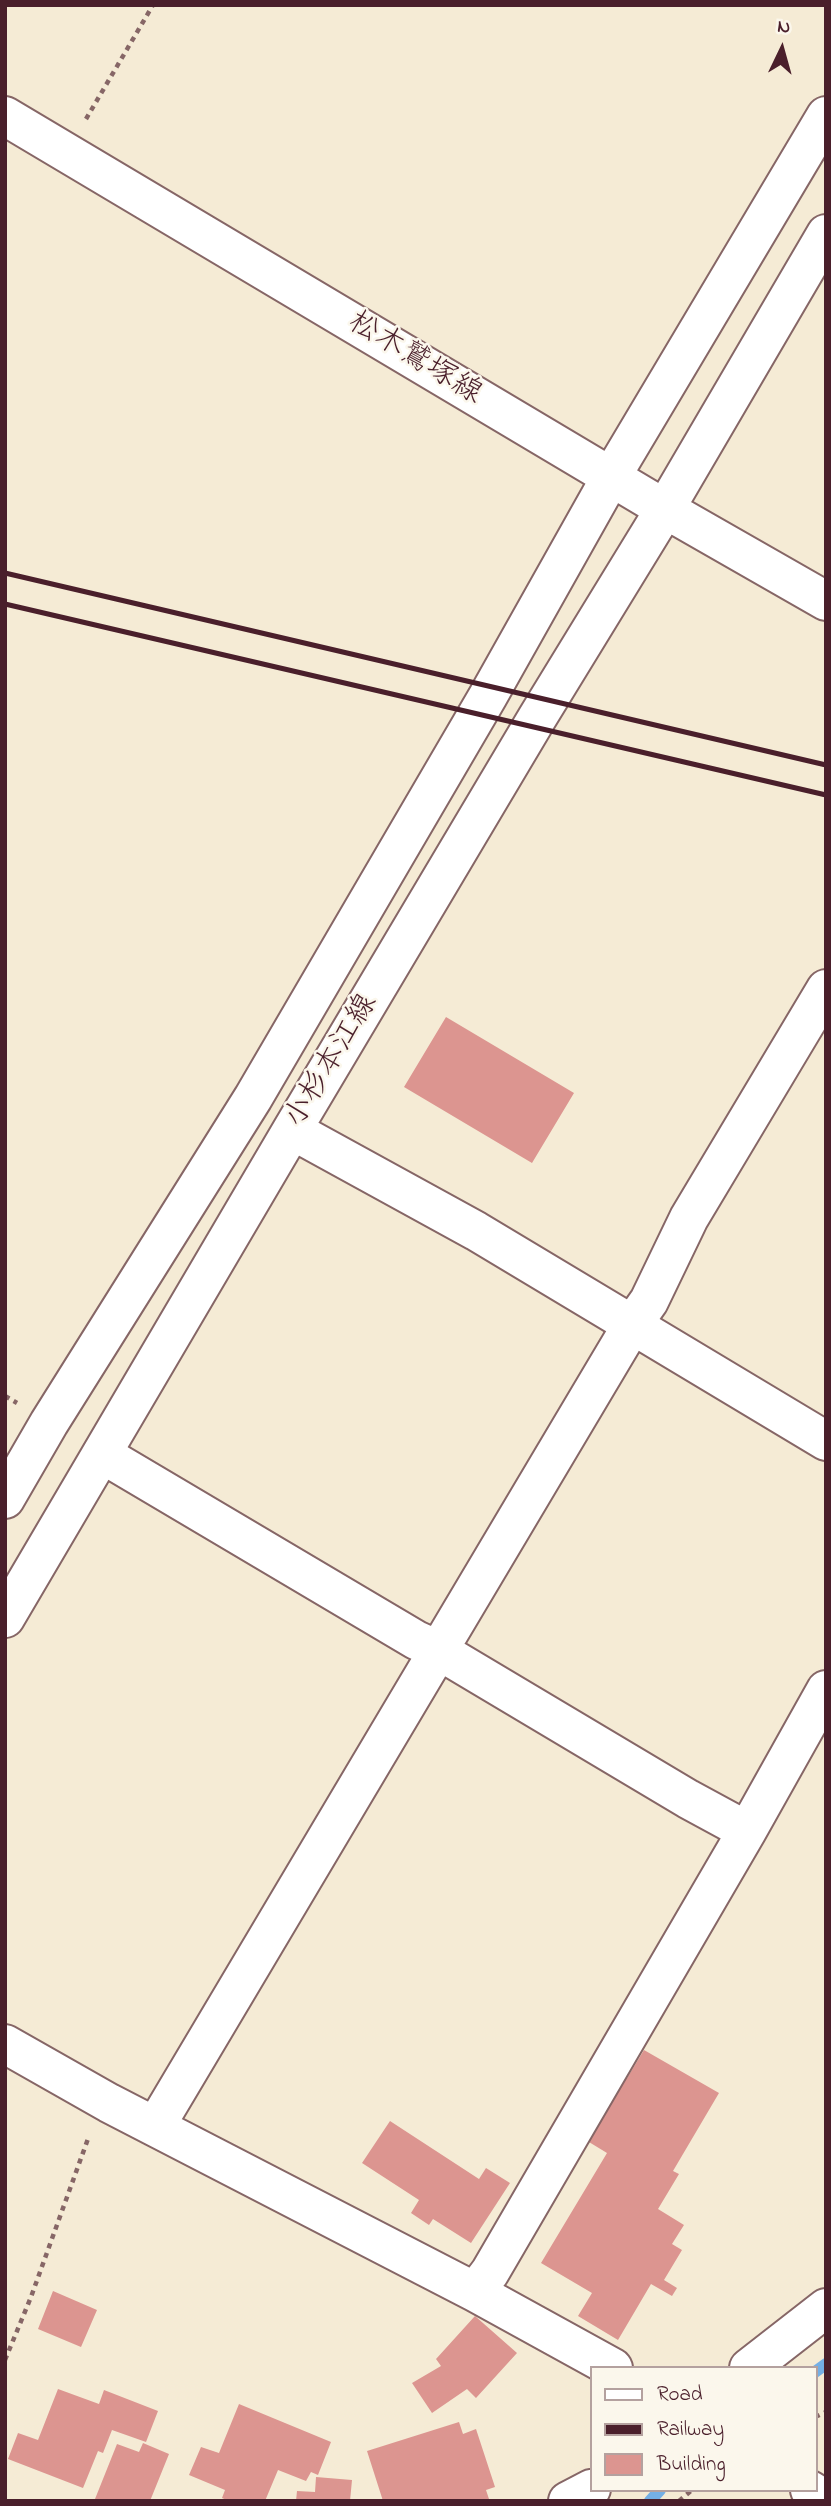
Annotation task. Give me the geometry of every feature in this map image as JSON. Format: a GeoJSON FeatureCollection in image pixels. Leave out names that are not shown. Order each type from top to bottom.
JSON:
{"type":"FeatureCollection","features":[{"type":"Feature","properties":{"kind":"street","name":"松木鷲塚線"},"geometry":{"type":"LineString","coordinates":[[5,116],[664,509],[826,601]]}},
{"type":"Feature","properties":{"kind":"street","name":"小杉本江線"},"geometry":{"type":"LineString","coordinates":[[5,1499],[49,1423],[253,1098],[488,696],[611,477],[826,116]]}},
{"type":"Feature","properties":{"kind":"street","name":"小杉本江線"},"geometry":{"type":"LineString","coordinates":[[5,1618],[292,1130],[826,234]]}},
{"type":"Feature","properties":{"kind":"street"},"geometry":{"type":"LineString","coordinates":[[155,2127],[632,1325],[649,1301],[689,1218],[826,989]]}},
{"type":"Feature","properties":{"kind":"street"},"geometry":{"type":"LineString","coordinates":[[292,1130],[476,1231],[826,1441]]}},
{"type":"Feature","properties":{"kind":"street"},"geometry":{"type":"LineString","coordinates":[[102,1454],[688,1799],[747,1831]]}},
{"type":"Feature","properties":{"kind":"street"},"geometry":{"type":"LineString","coordinates":[[475,2291],[490,2272],[826,1690]]}},
{"type":"Feature","properties":{"kind":"street"},"geometry":{"type":"LineString","coordinates":[[5,2044],[155,2127],[475,2291],[609,2366]]}},
{"type":"Feature","properties":{"kind":"street"},"geometry":{"type":"LineString","coordinates":[[752,2366],[826,2308]]}},
{"type":"Feature","properties":{"kind":"street"},"geometry":{"type":"LineString","coordinates":[[568,2501],[590,2490]]}},
{"type":"Feature","properties":{"kind":"path"},"geometry":{"type":"LineString","coordinates":[[66,152],[153,5]]}},
{"type":"Feature","properties":{"kind":"path"},"geometry":{"type":"LineString","coordinates":[[5,2360],[50,2246],[100,2098]]}},
{"type":"Feature","properties":{"kind":"building"},"geometry":{"type":"Polygon","coordinates":[[[446,1017],[574,1093],[532,1163],[404,1087],[446,1017]]]}},
{"type":"Feature","properties":{"kind":"building"},"geometry":{"type":"Polygon","coordinates":[[[644,2050],[719,2093],[673,2171],[679,2174],[658,2209],[684,2225],[672,2244],[682,2250],[664,2280],[677,2288],[672,2296],[651,2284],[618,2340],[578,2316],[592,2293],[541,2263],[607,2153],[584,2139],[622,2075],[627,2078],[644,2050]]]}},
{"type":"Feature","properties":{"kind":"building"},"geometry":{"type":"Polygon","coordinates":[[[390,2121],[479,2179],[486,2168],[510,2183],[471,2243],[433,2219],[429,2225],[411,2213],[419,2200],[362,2163],[390,2121]]]}},
{"type":"Feature","properties":{"kind":"building"},"geometry":{"type":"Polygon","coordinates":[[[53,2291],[97,2310],[81,2347],[38,2329],[53,2291]]]}},
{"type":"Feature","properties":{"kind":"building"},"geometry":{"type":"Polygon","coordinates":[[[475,2316],[517,2353],[476,2398],[467,2389],[432,2413],[412,2383],[441,2366],[436,2359],[475,2316]]]}},
{"type":"Feature","properties":{"kind":"building"},"geometry":{"type":"Polygon","coordinates":[[[58,2389],[99,2404],[104,2390],[158,2411],[146,2442],[112,2430],[103,2453],[98,2451],[83,2488],[8,2459],[18,2433],[38,2440],[58,2389]]]}},
{"type":"Feature","properties":{"kind":"building"},"geometry":{"type":"Polygon","coordinates":[[[239,2404],[331,2442],[318,2475],[311,2472],[306,2481],[278,2470],[265,2501],[229,2501],[222,2498],[225,2490],[189,2475],[201,2447],[219,2453],[239,2404]]]}},
{"type":"Feature","properties":{"kind":"building"},"geometry":{"type":"Polygon","coordinates":[[[459,2422],[463,2434],[476,2429],[495,2487],[486,2490],[489,2499],[383,2501],[367,2451],[459,2422]]]}},
{"type":"Feature","properties":{"kind":"building"},"geometry":{"type":"Polygon","coordinates":[[[143,2443],[169,2454],[150,2501],[95,2499],[117,2444],[139,2452],[143,2443]]]}},
{"type":"Feature","properties":{"kind":"building"},"geometry":{"type":"Polygon","coordinates":[[[316,2477],[352,2480],[350,2501],[296,2501],[297,2491],[315,2492],[316,2477]]]}},
{"type":"Feature","properties":{"kind":"waterway"},"geometry":{"type":"LineString","coordinates":[[817,2371],[826,2364]]}},
{"type":"Feature","properties":{"kind":"waterway"},"geometry":{"type":"LineString","coordinates":[[650,2501],[658,2492]]}},
{"type":"Feature","properties":{"kind":"railway"},"geometry":{"type":"LineString","coordinates":[[5,573],[826,765]]}},
{"type":"Feature","properties":{"kind":"railway"},"geometry":{"type":"LineString","coordinates":[[5,604],[826,795]]}}]}
